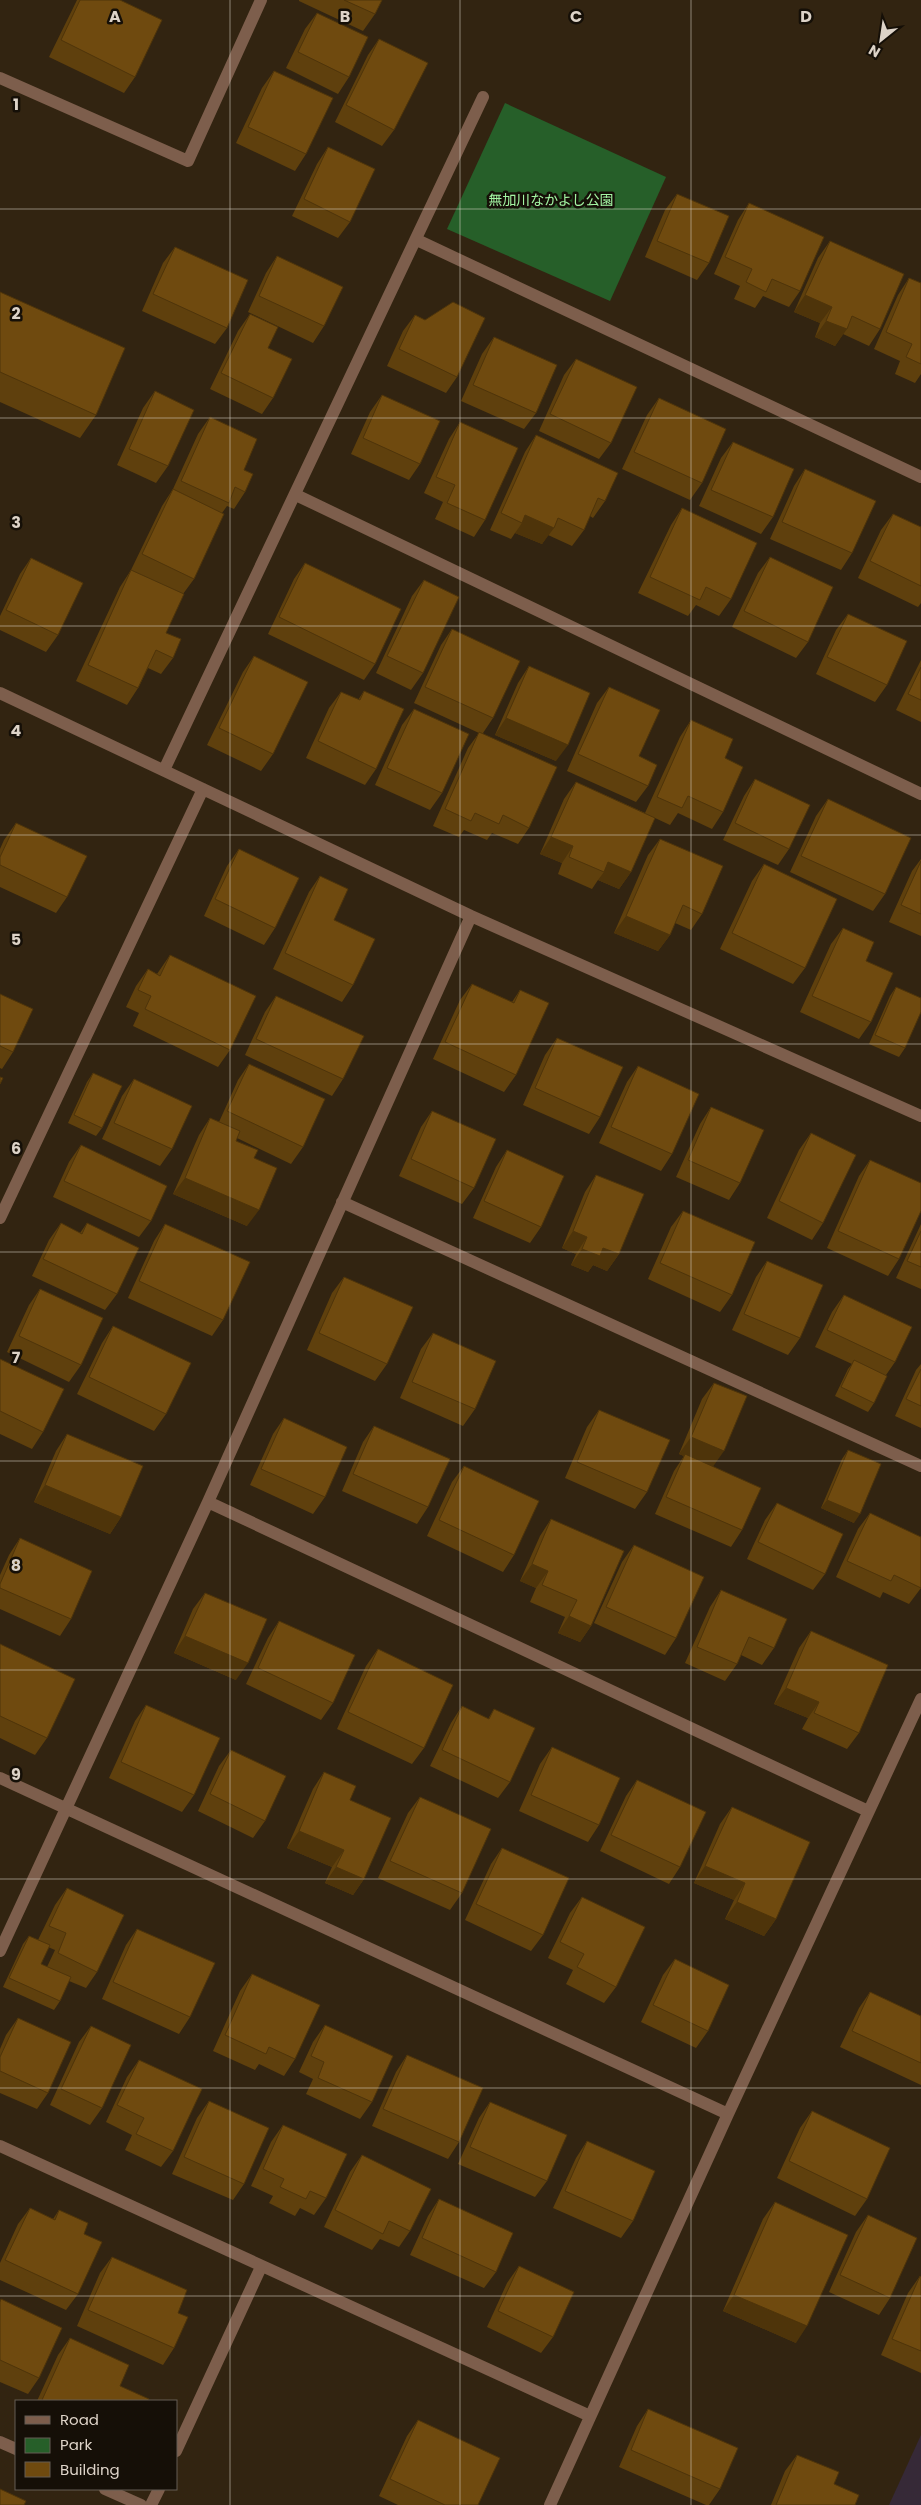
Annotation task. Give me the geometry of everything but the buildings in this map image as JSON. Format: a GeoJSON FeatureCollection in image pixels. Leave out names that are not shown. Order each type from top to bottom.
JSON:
{"type":"FeatureCollection","features":[{"type":"Feature","properties":{"kind":"street"},"geometry":{"type":"LineString","coordinates":[[0,78],[188,161],[261,0]]}},
{"type":"Feature","properties":{"kind":"street"},"geometry":{"type":"LineString","coordinates":[[164,770],[417,240],[483,97]]}},
{"type":"Feature","properties":{"kind":"street"},"geometry":{"type":"LineString","coordinates":[[417,240],[921,476]]}},
{"type":"Feature","properties":{"kind":"street"},"geometry":{"type":"LineString","coordinates":[[296,495],[921,794]]}},
{"type":"Feature","properties":{"kind":"street"},"geometry":{"type":"LineString","coordinates":[[0,693],[471,916],[921,1116]]}},
{"type":"Feature","properties":{"kind":"street"},"geometry":{"type":"LineString","coordinates":[[0,1218],[203,789]]}},
{"type":"Feature","properties":{"kind":"street"},"geometry":{"type":"LineString","coordinates":[[0,1951],[208,1502],[471,916]]}},
{"type":"Feature","properties":{"kind":"street"},"geometry":{"type":"LineString","coordinates":[[342,1202],[921,1466]]}},
{"type":"Feature","properties":{"kind":"street"},"geometry":{"type":"LineString","coordinates":[[208,1502],[868,1811]]}},
{"type":"Feature","properties":{"kind":"street"},"geometry":{"type":"LineString","coordinates":[[550,2505],[728,2114],[921,1699]]}},
{"type":"Feature","properties":{"kind":"street"},"geometry":{"type":"LineString","coordinates":[[0,1778],[728,2114]]}},
{"type":"Feature","properties":{"kind":"street"},"geometry":{"type":"LineString","coordinates":[[0,2146],[261,2268],[590,2416]]}},
{"type":"Feature","properties":{"kind":"street"},"geometry":{"type":"LineString","coordinates":[[178,2447],[261,2268]]}},
{"type":"Feature","properties":{"kind":"street"},"geometry":{"type":"LineString","coordinates":[[0,2442],[15,2449]]}},
{"type":"Feature","properties":{"kind":"street"},"geometry":{"type":"LineString","coordinates":[[107,2490],[141,2505]]}},
{"type":"Feature","properties":{"kind":"street"},"geometry":{"type":"LineString","coordinates":[[151,2505],[158,2490]]}},
{"type":"Feature","properties":{"kind":"shaded area"},"geometry":{"type":"Polygon","coordinates":[[[921,2435],[921,2505],[889,2505],[921,2435]]]}},
{"type":"Feature","properties":{"kind":"green space","name":"無加川なかよし公園"},"geometry":{"type":"Polygon","coordinates":[[[505,103],[666,177],[610,301],[447,229],[505,103]]]}}]}
